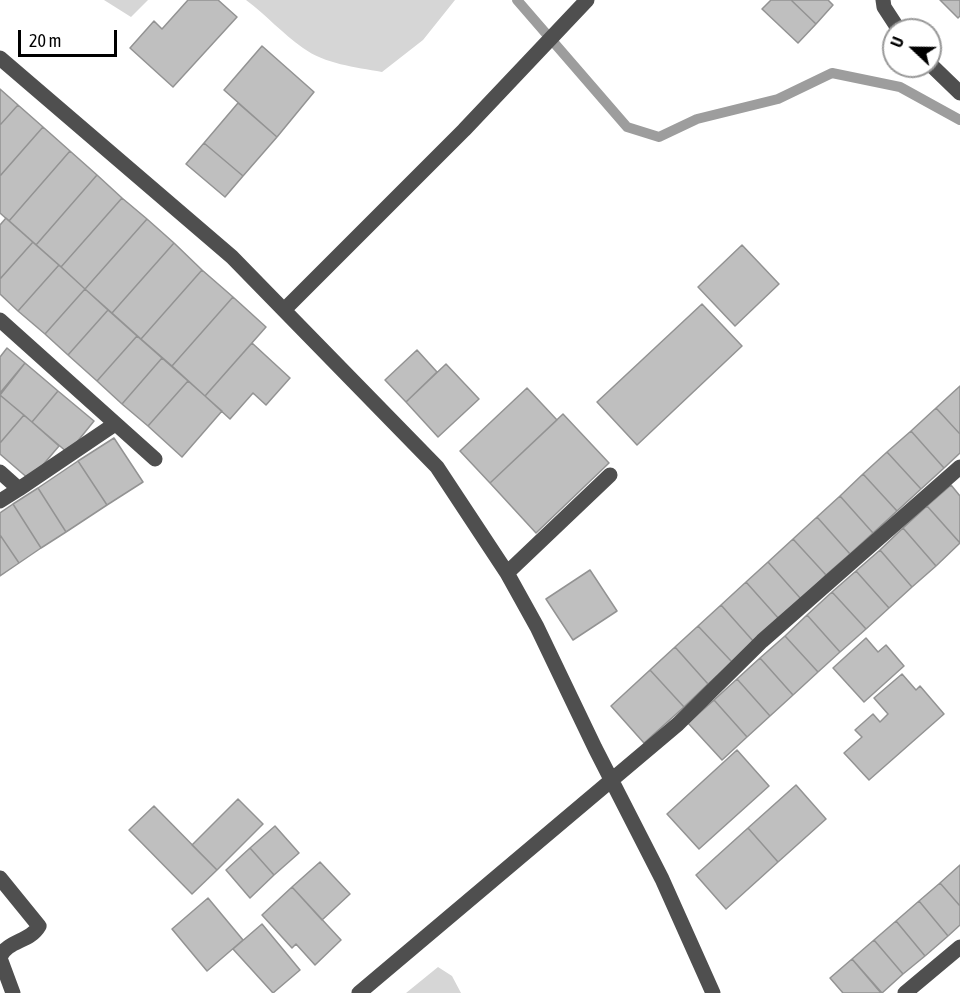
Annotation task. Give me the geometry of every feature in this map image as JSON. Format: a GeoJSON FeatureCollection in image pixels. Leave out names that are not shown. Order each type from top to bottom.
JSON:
{"type":"FeatureCollection","features":[{"type":"Feature","properties":{"kind":"street"},"geometry":{"type":"LineString","coordinates":[[284,310],[464,130],[587,0]]}},
{"type":"Feature","properties":{"kind":"street"},"geometry":{"type":"LineString","coordinates":[[883,0],[884,7],[891,18]]}},
{"type":"Feature","properties":{"kind":"street"},"geometry":{"type":"LineString","coordinates":[[0,58],[232,257],[437,467],[507,573],[537,627],[662,879],[713,993]]}},
{"type":"Feature","properties":{"kind":"street"},"geometry":{"type":"LineString","coordinates":[[942,76],[960,93]]}},
{"type":"Feature","properties":{"kind":"street"},"geometry":{"type":"LineString","coordinates":[[0,320],[155,459]]}},
{"type":"Feature","properties":{"kind":"street"},"geometry":{"type":"LineString","coordinates":[[0,501],[115,424]]}},
{"type":"Feature","properties":{"kind":"street"},"geometry":{"type":"LineString","coordinates":[[359,993],[678,724],[762,641],[960,467]]}},
{"type":"Feature","properties":{"kind":"street"},"geometry":{"type":"LineString","coordinates":[[0,472],[19,489]]}},
{"type":"Feature","properties":{"kind":"street"},"geometry":{"type":"LineString","coordinates":[[507,573],[610,475]]}},
{"type":"Feature","properties":{"kind":"street"},"geometry":{"type":"LineString","coordinates":[[0,879],[39,926],[35,932],[4,948],[0,958],[13,993]]}},
{"type":"Feature","properties":{"kind":"street"},"geometry":{"type":"LineString","coordinates":[[905,993],[960,947]]}},
{"type":"Feature","properties":{"kind":"shaded area"},"geometry":{"type":"Polygon","coordinates":[[[104,0],[148,0],[131,17],[104,0]]]}},
{"type":"Feature","properties":{"kind":"shaded area"},"geometry":{"type":"Polygon","coordinates":[[[246,0],[455,0],[423,40],[382,72],[321,58],[288,37],[246,0]]]}},
{"type":"Feature","properties":{"kind":"shaded area"},"geometry":{"type":"Polygon","coordinates":[[[438,967],[452,976],[461,993],[406,993],[438,967]]]}},
{"type":"Feature","properties":{"kind":"building"},"geometry":{"type":"Polygon","coordinates":[[[188,0],[218,0],[237,17],[173,87],[130,48],[154,21],[162,29],[188,0]]]}},
{"type":"Feature","properties":{"kind":"building"},"geometry":{"type":"Polygon","coordinates":[[[771,0],[791,0],[816,24],[798,43],[762,9],[771,0]]]}},
{"type":"Feature","properties":{"kind":"building"},"geometry":{"type":"Polygon","coordinates":[[[791,0],[828,0],[833,5],[816,24],[791,0]]]}},
{"type":"Feature","properties":{"kind":"building"},"geometry":{"type":"Polygon","coordinates":[[[940,0],[960,0],[960,16],[958,18],[940,0]]]}},
{"type":"Feature","properties":{"kind":"building"},"geometry":{"type":"Polygon","coordinates":[[[262,46],[314,92],[277,137],[224,90],[262,46]]]}},
{"type":"Feature","properties":{"kind":"building"},"geometry":{"type":"Polygon","coordinates":[[[0,89],[18,105],[0,125],[0,89]]]}},
{"type":"Feature","properties":{"kind":"building"},"geometry":{"type":"Polygon","coordinates":[[[238,103],[277,137],[243,176],[204,143],[238,103]]]}},
{"type":"Feature","properties":{"kind":"building"},"geometry":{"type":"Polygon","coordinates":[[[18,105],[43,127],[0,176],[0,125],[18,105]]]}},
{"type":"Feature","properties":{"kind":"building"},"geometry":{"type":"Polygon","coordinates":[[[43,127],[70,151],[9,221],[0,213],[0,176],[43,127]]]}},
{"type":"Feature","properties":{"kind":"building"},"geometry":{"type":"Polygon","coordinates":[[[204,143],[243,176],[225,197],[186,164],[204,143]]]}},
{"type":"Feature","properties":{"kind":"building"},"geometry":{"type":"Polygon","coordinates":[[[70,151],[97,175],[36,245],[9,221],[70,151]]]}},
{"type":"Feature","properties":{"kind":"building"},"geometry":{"type":"Polygon","coordinates":[[[97,175],[122,198],[61,267],[36,245],[97,175]]]}},
{"type":"Feature","properties":{"kind":"building"},"geometry":{"type":"Polygon","coordinates":[[[122,198],[147,219],[85,289],[61,267],[122,198]]]}},
{"type":"Feature","properties":{"kind":"building"},"geometry":{"type":"Polygon","coordinates":[[[6,218],[33,242],[0,279],[0,225],[6,218]]]}},
{"type":"Feature","properties":{"kind":"building"},"geometry":{"type":"Polygon","coordinates":[[[147,219],[174,243],[112,313],[85,289],[147,219]]]}},
{"type":"Feature","properties":{"kind":"building"},"geometry":{"type":"Polygon","coordinates":[[[33,242],[59,265],[18,311],[0,294],[0,279],[33,242]]]}},
{"type":"Feature","properties":{"kind":"building"},"geometry":{"type":"Polygon","coordinates":[[[174,243],[202,270],[141,339],[112,313],[174,243]]]}},
{"type":"Feature","properties":{"kind":"building"},"geometry":{"type":"Polygon","coordinates":[[[742,245],[779,284],[735,326],[698,287],[742,245]]]}},
{"type":"Feature","properties":{"kind":"building"},"geometry":{"type":"Polygon","coordinates":[[[59,265],[85,289],[45,334],[18,311],[59,265]]]}},
{"type":"Feature","properties":{"kind":"building"},"geometry":{"type":"Polygon","coordinates":[[[202,270],[233,297],[172,366],[141,339],[202,270]]]}},
{"type":"Feature","properties":{"kind":"building"},"geometry":{"type":"Polygon","coordinates":[[[85,289],[108,310],[68,355],[45,334],[85,289]]]}},
{"type":"Feature","properties":{"kind":"building"},"geometry":{"type":"Polygon","coordinates":[[[233,297],[266,327],[205,396],[172,366],[233,297]]]}},
{"type":"Feature","properties":{"kind":"building"},"geometry":{"type":"Polygon","coordinates":[[[702,304],[742,346],[637,445],[597,402],[702,304]]]}},
{"type":"Feature","properties":{"kind":"building"},"geometry":{"type":"Polygon","coordinates":[[[108,310],[137,336],[97,381],[68,355],[108,310]]]}},
{"type":"Feature","properties":{"kind":"building"},"geometry":{"type":"Polygon","coordinates":[[[137,336],[162,358],[122,404],[97,381],[137,336]]]}},
{"type":"Feature","properties":{"kind":"building"},"geometry":{"type":"Polygon","coordinates":[[[252,343],[290,378],[266,405],[253,393],[230,419],[205,396],[252,343]]]}},
{"type":"Feature","properties":{"kind":"building"},"geometry":{"type":"Polygon","coordinates":[[[7,348],[25,363],[0,393],[0,357],[7,348]]]}},
{"type":"Feature","properties":{"kind":"building"},"geometry":{"type":"Polygon","coordinates":[[[417,350],[437,372],[406,402],[385,380],[417,350]]]}},
{"type":"Feature","properties":{"kind":"building"},"geometry":{"type":"Polygon","coordinates":[[[162,358],[188,381],[148,426],[122,404],[162,358]]]}},
{"type":"Feature","properties":{"kind":"building"},"geometry":{"type":"Polygon","coordinates":[[[25,363],[58,391],[32,422],[0,395],[25,363]]]}},
{"type":"Feature","properties":{"kind":"building"},"geometry":{"type":"Polygon","coordinates":[[[446,364],[479,399],[438,437],[406,402],[446,364]]]}},
{"type":"Feature","properties":{"kind":"building"},"geometry":{"type":"Polygon","coordinates":[[[188,381],[222,411],[182,457],[148,426],[188,381]]]}},
{"type":"Feature","properties":{"kind":"building"},"geometry":{"type":"Polygon","coordinates":[[[960,386],[960,434],[936,408],[960,386]]]}},
{"type":"Feature","properties":{"kind":"building"},"geometry":{"type":"Polygon","coordinates":[[[527,388],[557,420],[490,483],[460,451],[527,388]]]}},
{"type":"Feature","properties":{"kind":"building"},"geometry":{"type":"Polygon","coordinates":[[[58,391],[94,421],[68,453],[32,422],[58,391]]]}},
{"type":"Feature","properties":{"kind":"building"},"geometry":{"type":"Polygon","coordinates":[[[0,397],[24,415],[0,443],[0,397]]]}},
{"type":"Feature","properties":{"kind":"building"},"geometry":{"type":"Polygon","coordinates":[[[936,408],[960,434],[960,453],[944,468],[911,431],[936,408]]]}},
{"type":"Feature","properties":{"kind":"building"},"geometry":{"type":"Polygon","coordinates":[[[563,414],[609,463],[536,533],[490,483],[563,414]]]}},
{"type":"Feature","properties":{"kind":"building"},"geometry":{"type":"Polygon","coordinates":[[[24,415],[59,446],[30,480],[0,454],[0,443],[24,415]]]}},
{"type":"Feature","properties":{"kind":"building"},"geometry":{"type":"Polygon","coordinates":[[[911,431],[944,468],[921,489],[887,452],[911,431]]]}},
{"type":"Feature","properties":{"kind":"building"},"geometry":{"type":"Polygon","coordinates":[[[114,438],[143,482],[107,505],[78,461],[114,438]]]}},
{"type":"Feature","properties":{"kind":"building"},"geometry":{"type":"Polygon","coordinates":[[[887,452],[921,489],[897,511],[863,474],[887,452]]]}},
{"type":"Feature","properties":{"kind":"building"},"geometry":{"type":"Polygon","coordinates":[[[78,461],[107,505],[66,532],[38,488],[78,461]]]}},
{"type":"Feature","properties":{"kind":"building"},"geometry":{"type":"Polygon","coordinates":[[[863,474],[897,511],[873,533],[840,496],[863,474]]]}},
{"type":"Feature","properties":{"kind":"building"},"geometry":{"type":"Polygon","coordinates":[[[951,485],[960,496],[960,543],[927,506],[951,485]]]}},
{"type":"Feature","properties":{"kind":"building"},"geometry":{"type":"Polygon","coordinates":[[[38,488],[66,532],[41,548],[13,504],[38,488]]]}},
{"type":"Feature","properties":{"kind":"building"},"geometry":{"type":"Polygon","coordinates":[[[840,496],[873,533],[850,554],[817,517],[840,496]]]}},
{"type":"Feature","properties":{"kind":"building"},"geometry":{"type":"Polygon","coordinates":[[[13,504],[41,548],[19,563],[0,535],[0,513],[13,504]]]}},
{"type":"Feature","properties":{"kind":"building"},"geometry":{"type":"Polygon","coordinates":[[[927,506],[960,543],[936,566],[903,528],[927,506]]]}},
{"type":"Feature","properties":{"kind":"building"},"geometry":{"type":"Polygon","coordinates":[[[817,517],[850,554],[826,575],[793,539],[817,517]]]}},
{"type":"Feature","properties":{"kind":"building"},"geometry":{"type":"Polygon","coordinates":[[[903,528],[936,566],[912,587],[880,550],[903,528]]]}},
{"type":"Feature","properties":{"kind":"building"},"geometry":{"type":"Polygon","coordinates":[[[0,535],[19,563],[0,576],[0,535]]]}},
{"type":"Feature","properties":{"kind":"building"},"geometry":{"type":"Polygon","coordinates":[[[793,539],[826,575],[801,599],[768,562],[793,539]]]}},
{"type":"Feature","properties":{"kind":"building"},"geometry":{"type":"Polygon","coordinates":[[[880,550],[912,587],[889,608],[856,571],[880,550]]]}},
{"type":"Feature","properties":{"kind":"building"},"geometry":{"type":"Polygon","coordinates":[[[768,562],[801,599],[779,619],[746,582],[768,562]]]}},
{"type":"Feature","properties":{"kind":"building"},"geometry":{"type":"Polygon","coordinates":[[[590,570],[617,611],[573,640],[546,599],[590,570]]]}},
{"type":"Feature","properties":{"kind":"building"},"geometry":{"type":"Polygon","coordinates":[[[856,571],[889,608],[866,629],[832,592],[856,571]]]}},
{"type":"Feature","properties":{"kind":"building"},"geometry":{"type":"Polygon","coordinates":[[[746,582],[779,619],[754,642],[721,605],[746,582]]]}},
{"type":"Feature","properties":{"kind":"building"},"geometry":{"type":"Polygon","coordinates":[[[832,592],[866,629],[840,652],[807,615],[832,592]]]}},
{"type":"Feature","properties":{"kind":"building"},"geometry":{"type":"Polygon","coordinates":[[[721,605],[754,642],[732,662],[698,626],[721,605]]]}},
{"type":"Feature","properties":{"kind":"building"},"geometry":{"type":"Polygon","coordinates":[[[807,615],[840,652],[818,672],[785,636],[807,615]]]}},
{"type":"Feature","properties":{"kind":"building"},"geometry":{"type":"Polygon","coordinates":[[[698,626],[732,662],[708,684],[675,647],[698,626]]]}},
{"type":"Feature","properties":{"kind":"building"},"geometry":{"type":"Polygon","coordinates":[[[785,636],[818,672],[793,695],[760,658],[785,636]]]}},
{"type":"Feature","properties":{"kind":"building"},"geometry":{"type":"Polygon","coordinates":[[[866,638],[878,652],[886,645],[904,666],[864,702],[833,668],[866,638]]]}},
{"type":"Feature","properties":{"kind":"building"},"geometry":{"type":"Polygon","coordinates":[[[675,647],[708,684],[684,707],[650,670],[675,647]]]}},
{"type":"Feature","properties":{"kind":"building"},"geometry":{"type":"Polygon","coordinates":[[[760,658],[793,695],[770,716],[737,679],[760,658]]]}},
{"type":"Feature","properties":{"kind":"building"},"geometry":{"type":"Polygon","coordinates":[[[650,670],[684,707],[644,743],[611,706],[650,670]]]}},
{"type":"Feature","properties":{"kind":"building"},"geometry":{"type":"Polygon","coordinates":[[[902,674],[916,690],[920,686],[944,714],[869,780],[844,753],[862,737],[855,730],[873,714],[880,722],[888,714],[874,698],[902,674]]]}},
{"type":"Feature","properties":{"kind":"building"},"geometry":{"type":"Polygon","coordinates":[[[737,679],[770,716],[747,737],[714,700],[737,679]]]}},
{"type":"Feature","properties":{"kind":"building"},"geometry":{"type":"Polygon","coordinates":[[[714,700],[747,737],[722,760],[688,723],[714,700]]]}},
{"type":"Feature","properties":{"kind":"building"},"geometry":{"type":"Polygon","coordinates":[[[737,750],[769,786],[699,849],[667,814],[737,750]]]}},
{"type":"Feature","properties":{"kind":"building"},"geometry":{"type":"Polygon","coordinates":[[[796,785],[826,819],[778,862],[748,828],[796,785]]]}},
{"type":"Feature","properties":{"kind":"building"},"geometry":{"type":"Polygon","coordinates":[[[238,799],[263,824],[217,870],[192,845],[238,799]]]}},
{"type":"Feature","properties":{"kind":"building"},"geometry":{"type":"Polygon","coordinates":[[[154,806],[217,870],[192,894],[129,830],[154,806]]]}},
{"type":"Feature","properties":{"kind":"building"},"geometry":{"type":"Polygon","coordinates":[[[275,826],[299,853],[274,875],[250,848],[275,826]]]}},
{"type":"Feature","properties":{"kind":"building"},"geometry":{"type":"Polygon","coordinates":[[[748,828],[778,862],[726,909],[696,875],[748,828]]]}},
{"type":"Feature","properties":{"kind":"building"},"geometry":{"type":"Polygon","coordinates":[[[250,848],[274,875],[250,898],[226,870],[250,848]]]}},
{"type":"Feature","properties":{"kind":"building"},"geometry":{"type":"Polygon","coordinates":[[[320,862],[350,894],[322,920],[292,887],[320,862]]]}},
{"type":"Feature","properties":{"kind":"building"},"geometry":{"type":"Polygon","coordinates":[[[960,865],[960,906],[940,883],[960,865]]]}},
{"type":"Feature","properties":{"kind":"building"},"geometry":{"type":"Polygon","coordinates":[[[940,883],[960,906],[960,925],[948,936],[919,901],[940,883]]]}},
{"type":"Feature","properties":{"kind":"building"},"geometry":{"type":"Polygon","coordinates":[[[292,887],[341,940],[315,965],[296,944],[292,948],[262,915],[292,887]]]}},
{"type":"Feature","properties":{"kind":"building"},"geometry":{"type":"Polygon","coordinates":[[[208,898],[243,940],[207,971],[172,929],[208,898]]]}},
{"type":"Feature","properties":{"kind":"building"},"geometry":{"type":"Polygon","coordinates":[[[919,901],[948,936],[925,956],[896,921],[919,901]]]}},
{"type":"Feature","properties":{"kind":"building"},"geometry":{"type":"Polygon","coordinates":[[[896,921],[925,956],[903,974],[874,940],[896,921]]]}},
{"type":"Feature","properties":{"kind":"building"},"geometry":{"type":"Polygon","coordinates":[[[262,924],[300,970],[273,993],[233,949],[262,924]]]}},
{"type":"Feature","properties":{"kind":"building"},"geometry":{"type":"Polygon","coordinates":[[[874,940],[903,974],[882,993],[852,959],[874,940]]]}},
{"type":"Feature","properties":{"kind":"building"},"geometry":{"type":"Polygon","coordinates":[[[852,959],[881,993],[843,993],[830,978],[852,959]]]}},
{"type":"Feature","properties":{"kind":"waterway"},"geometry":{"type":"LineString","coordinates":[[517,0],[627,127],[659,137],[697,119],[778,99],[832,73],[900,87],[960,120]]}}]}
